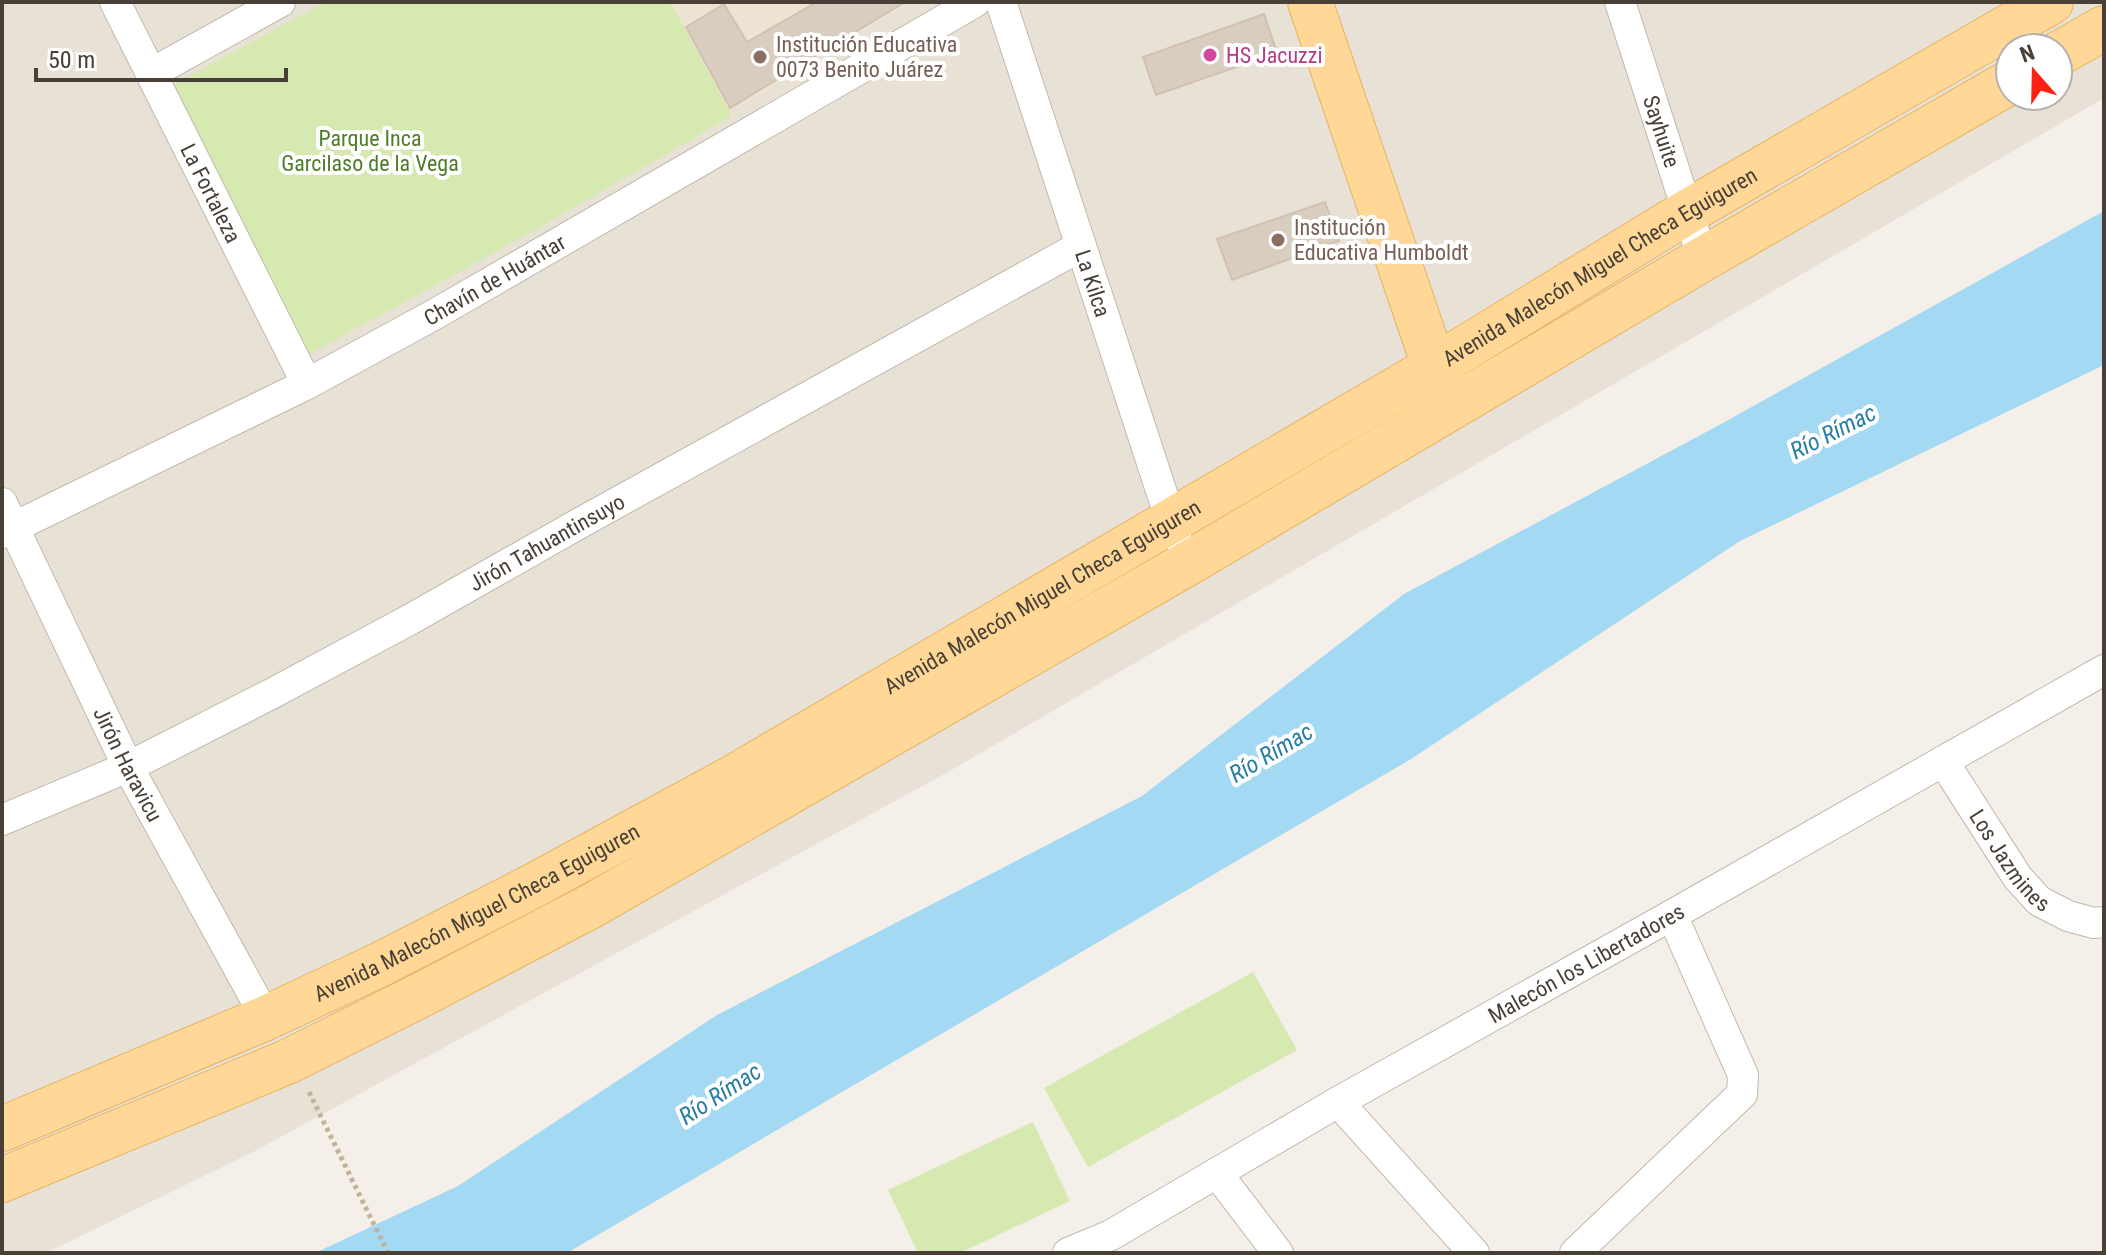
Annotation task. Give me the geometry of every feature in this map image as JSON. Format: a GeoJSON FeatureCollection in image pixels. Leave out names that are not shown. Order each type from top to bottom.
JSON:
{"type":"FeatureCollection","features":[{"type":"Feature","properties":{"kind":"main road"},"geometry":{"type":"LineString","coordinates":[[1310,2],[1449,409]]}},
{"type":"Feature","properties":{"kind":"main road","name":"Avenida Malecón Miguel Checa Eguiguren"},"geometry":{"type":"LineString","coordinates":[[2,1129],[266,1018],[381,964],[732,778],[1434,367],[1687,212],[2051,2]]}},
{"type":"Feature","properties":{"kind":"main road"},"geometry":{"type":"LineString","coordinates":[[2074,45],[2104,28]]}},
{"type":"Feature","properties":{"kind":"main road","name":"Avenida Malecón Miguel Checa Eguiguren"},"geometry":{"type":"LineString","coordinates":[[2,1180],[287,1062],[593,905],[1185,565],[1994,91]]}},
{"type":"Feature","properties":{"kind":"street","name":"La Fortaleza"},"geometry":{"type":"LineString","coordinates":[[115,2],[307,384]]}},
{"type":"Feature","properties":{"kind":"street"},"geometry":{"type":"LineString","coordinates":[[152,73],[280,2]]}},
{"type":"Feature","properties":{"kind":"street","name":"Chavín de Huántar"},"geometry":{"type":"LineString","coordinates":[[6,521],[307,384],[437,313],[975,2]]}},
{"type":"Feature","properties":{"kind":"street","name":"La Kilca"},"geometry":{"type":"LineString","coordinates":[[1001,2],[1185,565]]}},
{"type":"Feature","properties":{"kind":"street","name":"Sayhuite"},"geometry":{"type":"LineString","coordinates":[[1620,2],[1703,259]]}},
{"type":"Feature","properties":{"kind":"street","name":"Jirón Tahuantinsuyo"},"geometry":{"type":"LineString","coordinates":[[2,820],[128,767],[273,693],[1081,246]]}},
{"type":"Feature","properties":{"kind":"street","name":"Jirón Haravicu"},"geometry":{"type":"LineString","coordinates":[[6,521],[128,767],[266,1018]]}},
{"type":"Feature","properties":{"kind":"street","name":"Malecón los Libertadores"},"geometry":{"type":"LineString","coordinates":[[1068,1253],[1117,1244],[1217,1173],[1338,1102],[2104,670]]}},
{"type":"Feature","properties":{"kind":"street","name":"Los Jazmines"},"geometry":{"type":"LineString","coordinates":[[1943,761],[2018,878],[2039,901],[2068,916],[2094,923],[2104,922]]}},
{"type":"Feature","properties":{"kind":"street"},"geometry":{"type":"LineString","coordinates":[[1575,1253],[1742,1094],[1743,1075],[1672,915]]}},
{"type":"Feature","properties":{"kind":"street"},"geometry":{"type":"LineString","coordinates":[[1338,1102],[1474,1253]]}},
{"type":"Feature","properties":{"kind":"street"},"geometry":{"type":"LineString","coordinates":[[1217,1173],[1278,1253]]}},
{"type":"Feature","properties":{"kind":"path"},"geometry":{"type":"LineString","coordinates":[[312,1099],[388,1253]]}},
{"type":"Feature","properties":{"kind":"shaded area"},"geometry":{"type":"Polygon","coordinates":[[[2,2],[2104,2],[2104,98],[948,772],[253,1152],[46,1253],[2,1253],[2,2]]]}},
{"type":"Feature","properties":{"kind":"shaded area","name":"Institución Educativa 0073 Benito Juárez"},"geometry":{"type":"Polygon","coordinates":[[[670,2],[910,2],[730,112],[670,2]]]}},
{"type":"Feature","properties":{"kind":"green space","name":"Parque Inca Garcilaso de la Vega"},"geometry":{"type":"Polygon","coordinates":[[[326,2],[670,2],[730,117],[530,233],[308,355],[169,87],[326,2]]]}},
{"type":"Feature","properties":{"kind":"green space"},"geometry":{"type":"Polygon","coordinates":[[[1253,972],[1297,1050],[1088,1167],[1044,1088],[1253,972]]]}},
{"type":"Feature","properties":{"kind":"green space"},"geometry":{"type":"Polygon","coordinates":[[[1033,1122],[1070,1201],[960,1253],[918,1253],[888,1190],[1033,1122]]]}},
{"type":"Feature","properties":{"kind":"water","name":"Río Rímac"},"geometry":{"type":"Polygon","coordinates":[[[2104,211],[2104,365],[1740,541],[1411,759],[567,1253],[315,1253],[458,1186],[717,1015],[1142,796],[1404,594],[1721,424],[2104,211]]]}},
{"type":"Feature","properties":{"kind":"building","name":"Institución Educativa 0073 Benito Juárez"},"geometry":{"type":"Polygon","coordinates":[[[817,2],[905,2],[730,108],[686,27],[724,4],[747,42],[817,2]]]}},
{"type":"Feature","properties":{"kind":"building","name":"HS Jacuzzi"},"geometry":{"type":"Polygon","coordinates":[[[1264,14],[1277,53],[1156,95],[1143,57],[1264,14]]]}},
{"type":"Feature","properties":{"kind":"building","name":"Institución Educativa Humboldt"},"geometry":{"type":"Polygon","coordinates":[[[1325,202],[1339,241],[1232,280],[1217,239],[1325,202]]]}},
{"type":"Feature","properties":{"kind":"place","name":"HS Jacuzzi"},"geometry":{"type":"Point","coordinates":[1210,55]}},
{"type":"Feature","properties":{"kind":"place","name":"Institución Educativa 0073 Benito Juárez"},"geometry":{"type":"Point","coordinates":[760,57]}},
{"type":"Feature","properties":{"kind":"place","name":"Institución Educativa Humboldt"},"geometry":{"type":"Point","coordinates":[1278,240]}}]}
